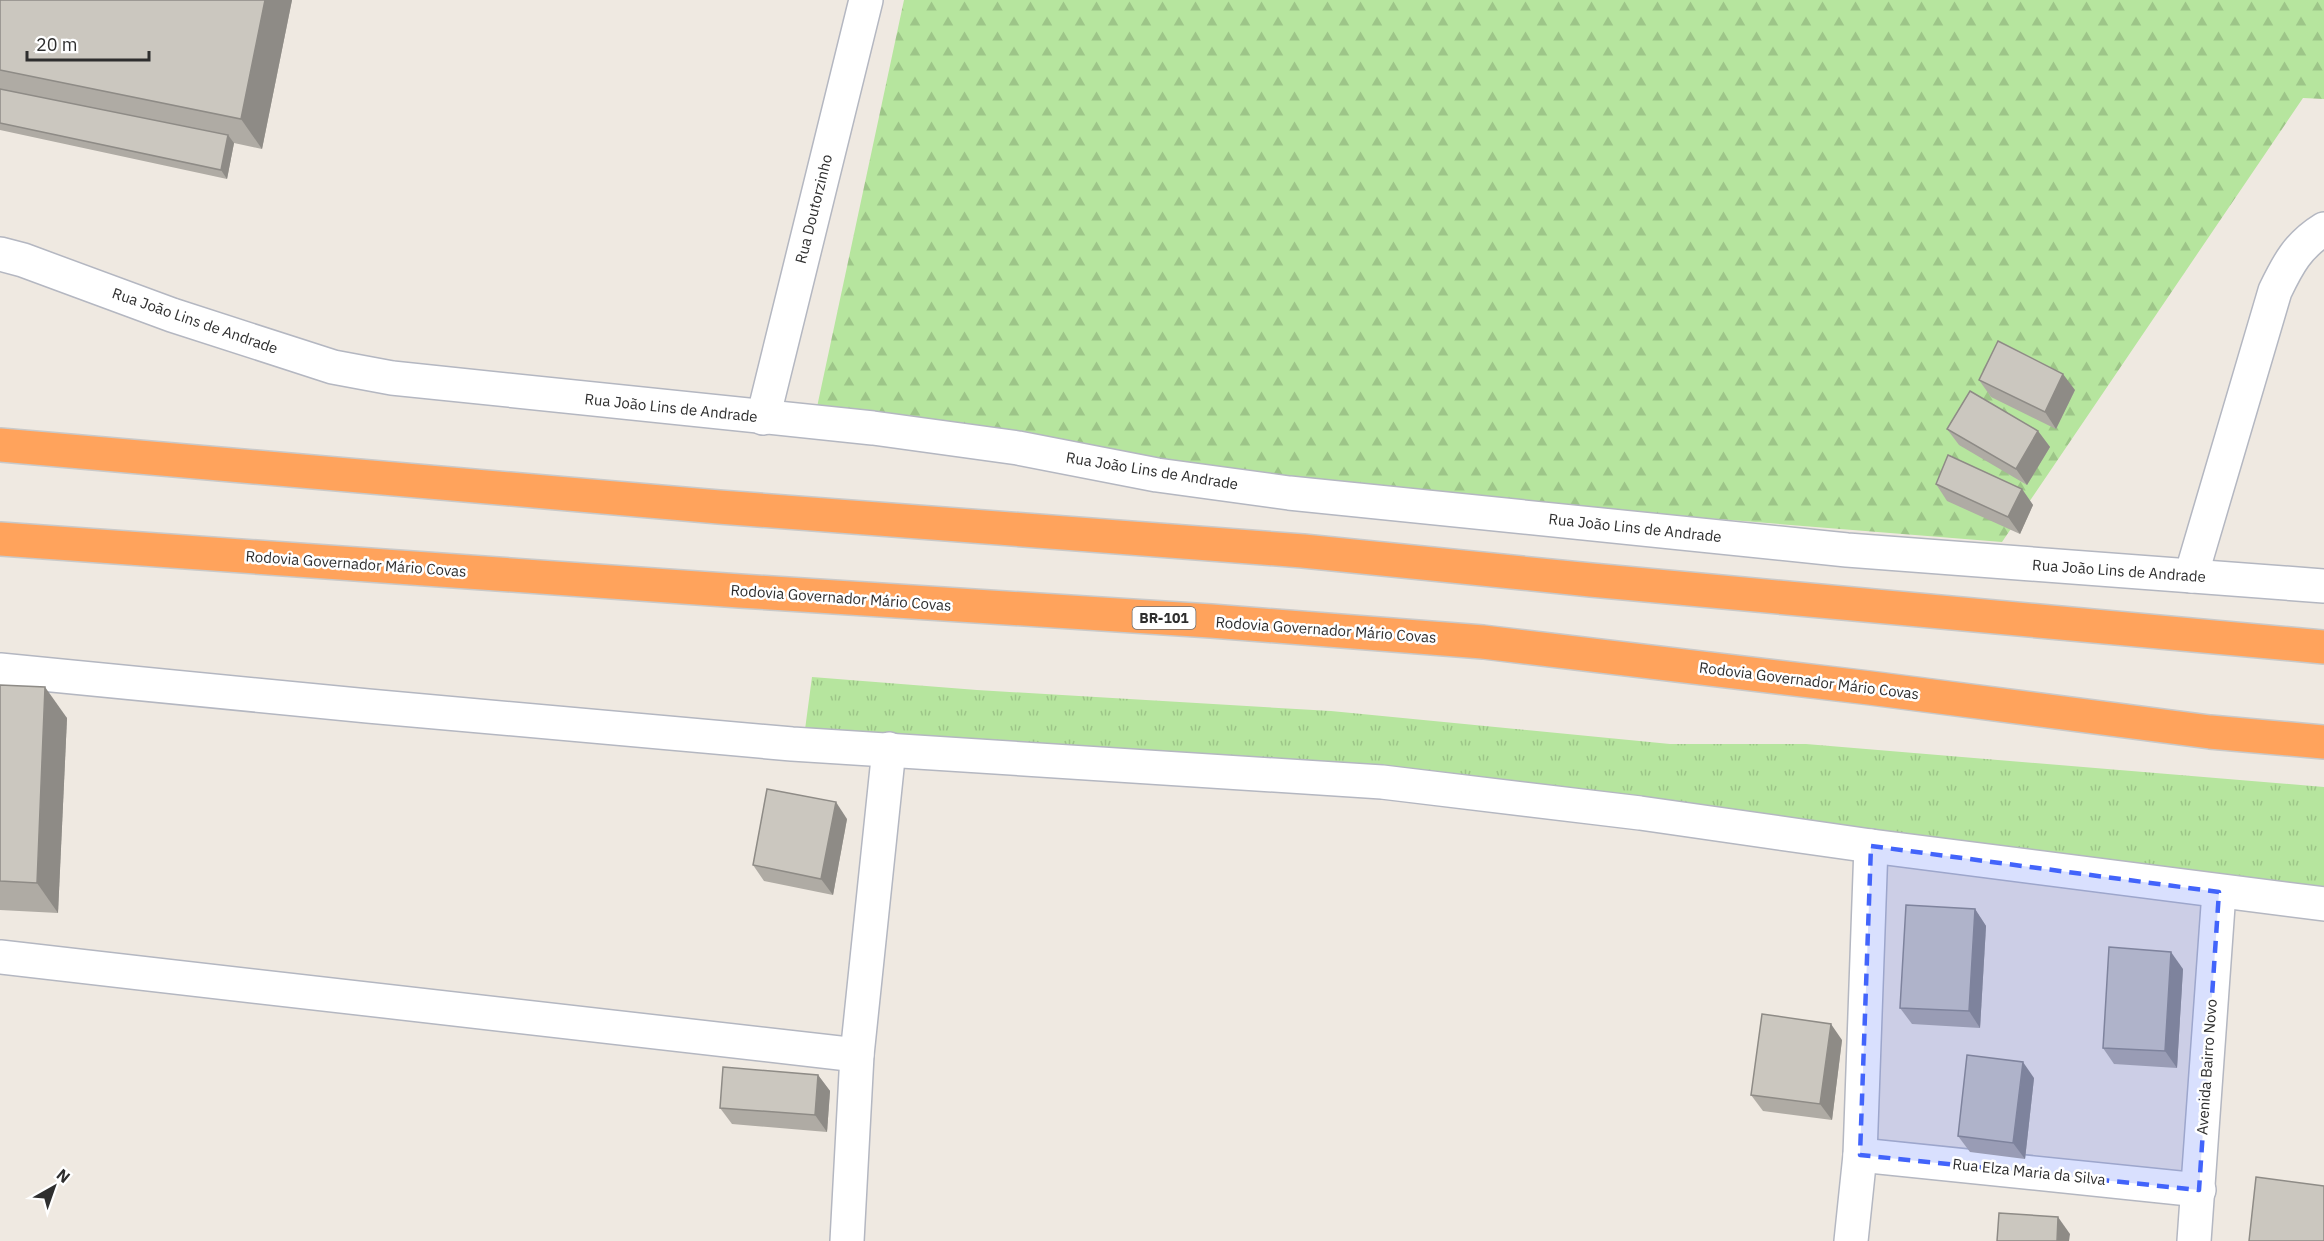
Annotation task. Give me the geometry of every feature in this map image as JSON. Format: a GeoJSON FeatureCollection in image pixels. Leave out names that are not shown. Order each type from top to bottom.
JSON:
{"type":"FeatureCollection","features":[{"type":"Feature","properties":{"kind":"highway"},"geometry":{"type":"LineString","coordinates":[[0,445],[719,507],[1303,551],[1591,580],[2324,647]]}},
{"type":"Feature","properties":{"kind":"highway","name":"Rodovia Governador Mário Covas"},"geometry":{"type":"LineString","coordinates":[[0,540],[1211,621],[1483,642],[1870,688],[2210,732],[2324,742]]}},
{"type":"Feature","properties":{"kind":"street","name":"Rua Doutorzinho"},"geometry":{"type":"LineString","coordinates":[[763,418],[866,0]]}},
{"type":"Feature","properties":{"kind":"street"},"geometry":{"type":"LineString","coordinates":[[2191,576],[2275,291],[2286,267],[2298,250],[2308,238],[2324,229]]}},
{"type":"Feature","properties":{"kind":"street","name":"Rua João Lins de Andrade"},"geometry":{"type":"LineString","coordinates":[[0,254],[23,260],[172,315],[333,367],[392,378],[873,428],[1018,448],[1157,475],[1289,493],[1847,550],[2324,586]]}},
{"type":"Feature","properties":{"kind":"street"},"geometry":{"type":"LineString","coordinates":[[0,670],[721,738],[1382,782],[1640,813],[1871,846],[2324,904]]}},
{"type":"Feature","properties":{"kind":"street"},"geometry":{"type":"LineString","coordinates":[[847,1241],[857,1055],[889,749]]}},
{"type":"Feature","properties":{"kind":"street"},"geometry":{"type":"LineString","coordinates":[[1851,1241],[1860,1155],[1871,846]]}},
{"type":"Feature","properties":{"kind":"street","name":"Avenida Bairro Novo"},"geometry":{"type":"LineString","coordinates":[[2194,1241],[2219,892]]}},
{"type":"Feature","properties":{"kind":"street"},"geometry":{"type":"LineString","coordinates":[[0,957],[857,1055]]}},
{"type":"Feature","properties":{"kind":"street","name":"Rua Elza Maria da Silva"},"geometry":{"type":"LineString","coordinates":[[1860,1155],[2199,1190]]}},
{"type":"Feature","properties":{"kind":"highlighted area"},"geometry":{"type":"Polygon","coordinates":[[[1871,846],[2219,892],[2199,1190],[1860,1155],[1871,846]]]}},
{"type":"Feature","properties":{"kind":"green space"},"geometry":{"type":"Polygon","coordinates":[[[904,0],[2324,0],[2324,99],[2303,98],[2002,542],[1211,478],[1029,432],[817,407],[904,0]]]}},
{"type":"Feature","properties":{"kind":"green space"},"geometry":{"type":"Polygon","coordinates":[[[812,677],[977,690],[1331,711],[1670,744],[1806,744],[2324,787],[2324,890],[804,737],[812,677]]]}},
{"type":"Feature","properties":{"kind":"building"},"geometry":{"type":"Polygon","coordinates":[[[0,0],[265,0],[241,119],[0,70],[0,0]]]}},
{"type":"Feature","properties":{"kind":"building"},"geometry":{"type":"Polygon","coordinates":[[[0,89],[228,135],[221,170],[0,123],[0,89]]]}},
{"type":"Feature","properties":{"kind":"building"},"geometry":{"type":"Polygon","coordinates":[[[1998,341],[2063,374],[2045,412],[1979,380],[1998,341]]]}},
{"type":"Feature","properties":{"kind":"building"},"geometry":{"type":"Polygon","coordinates":[[[1970,391],[2038,431],[2016,469],[1947,429],[1970,391]]]}},
{"type":"Feature","properties":{"kind":"building"},"geometry":{"type":"Polygon","coordinates":[[[1948,455],[2022,489],[2008,517],[1936,484],[1948,455]]]}},
{"type":"Feature","properties":{"kind":"building"},"geometry":{"type":"Polygon","coordinates":[[[0,685],[45,687],[37,883],[0,881],[0,685]]]}},
{"type":"Feature","properties":{"kind":"building"},"geometry":{"type":"Polygon","coordinates":[[[767,789],[836,802],[821,879],[753,865],[767,789]]]}},
{"type":"Feature","properties":{"kind":"building"},"geometry":{"type":"Polygon","coordinates":[[[1906,905],[1975,909],[1969,1011],[1900,1008],[1906,905]]]}},
{"type":"Feature","properties":{"kind":"building"},"geometry":{"type":"Polygon","coordinates":[[[2109,947],[2171,952],[2165,1051],[2103,1048],[2109,947]]]}},
{"type":"Feature","properties":{"kind":"building"},"geometry":{"type":"Polygon","coordinates":[[[1762,1014],[1831,1024],[1820,1104],[1751,1095],[1762,1014]]]}},
{"type":"Feature","properties":{"kind":"building"},"geometry":{"type":"Polygon","coordinates":[[[1967,1055],[2023,1062],[2013,1143],[1958,1136],[1967,1055]]]}},
{"type":"Feature","properties":{"kind":"building"},"geometry":{"type":"Polygon","coordinates":[[[723,1067],[818,1075],[815,1115],[720,1108],[723,1067]]]}},
{"type":"Feature","properties":{"kind":"building"},"geometry":{"type":"Polygon","coordinates":[[[2256,1177],[2324,1186],[2324,1241],[2249,1241],[2256,1177]]]}},
{"type":"Feature","properties":{"kind":"building"},"geometry":{"type":"Polygon","coordinates":[[[1999,1213],[2058,1217],[2057,1241],[1997,1241],[1999,1213]]]}}]}
